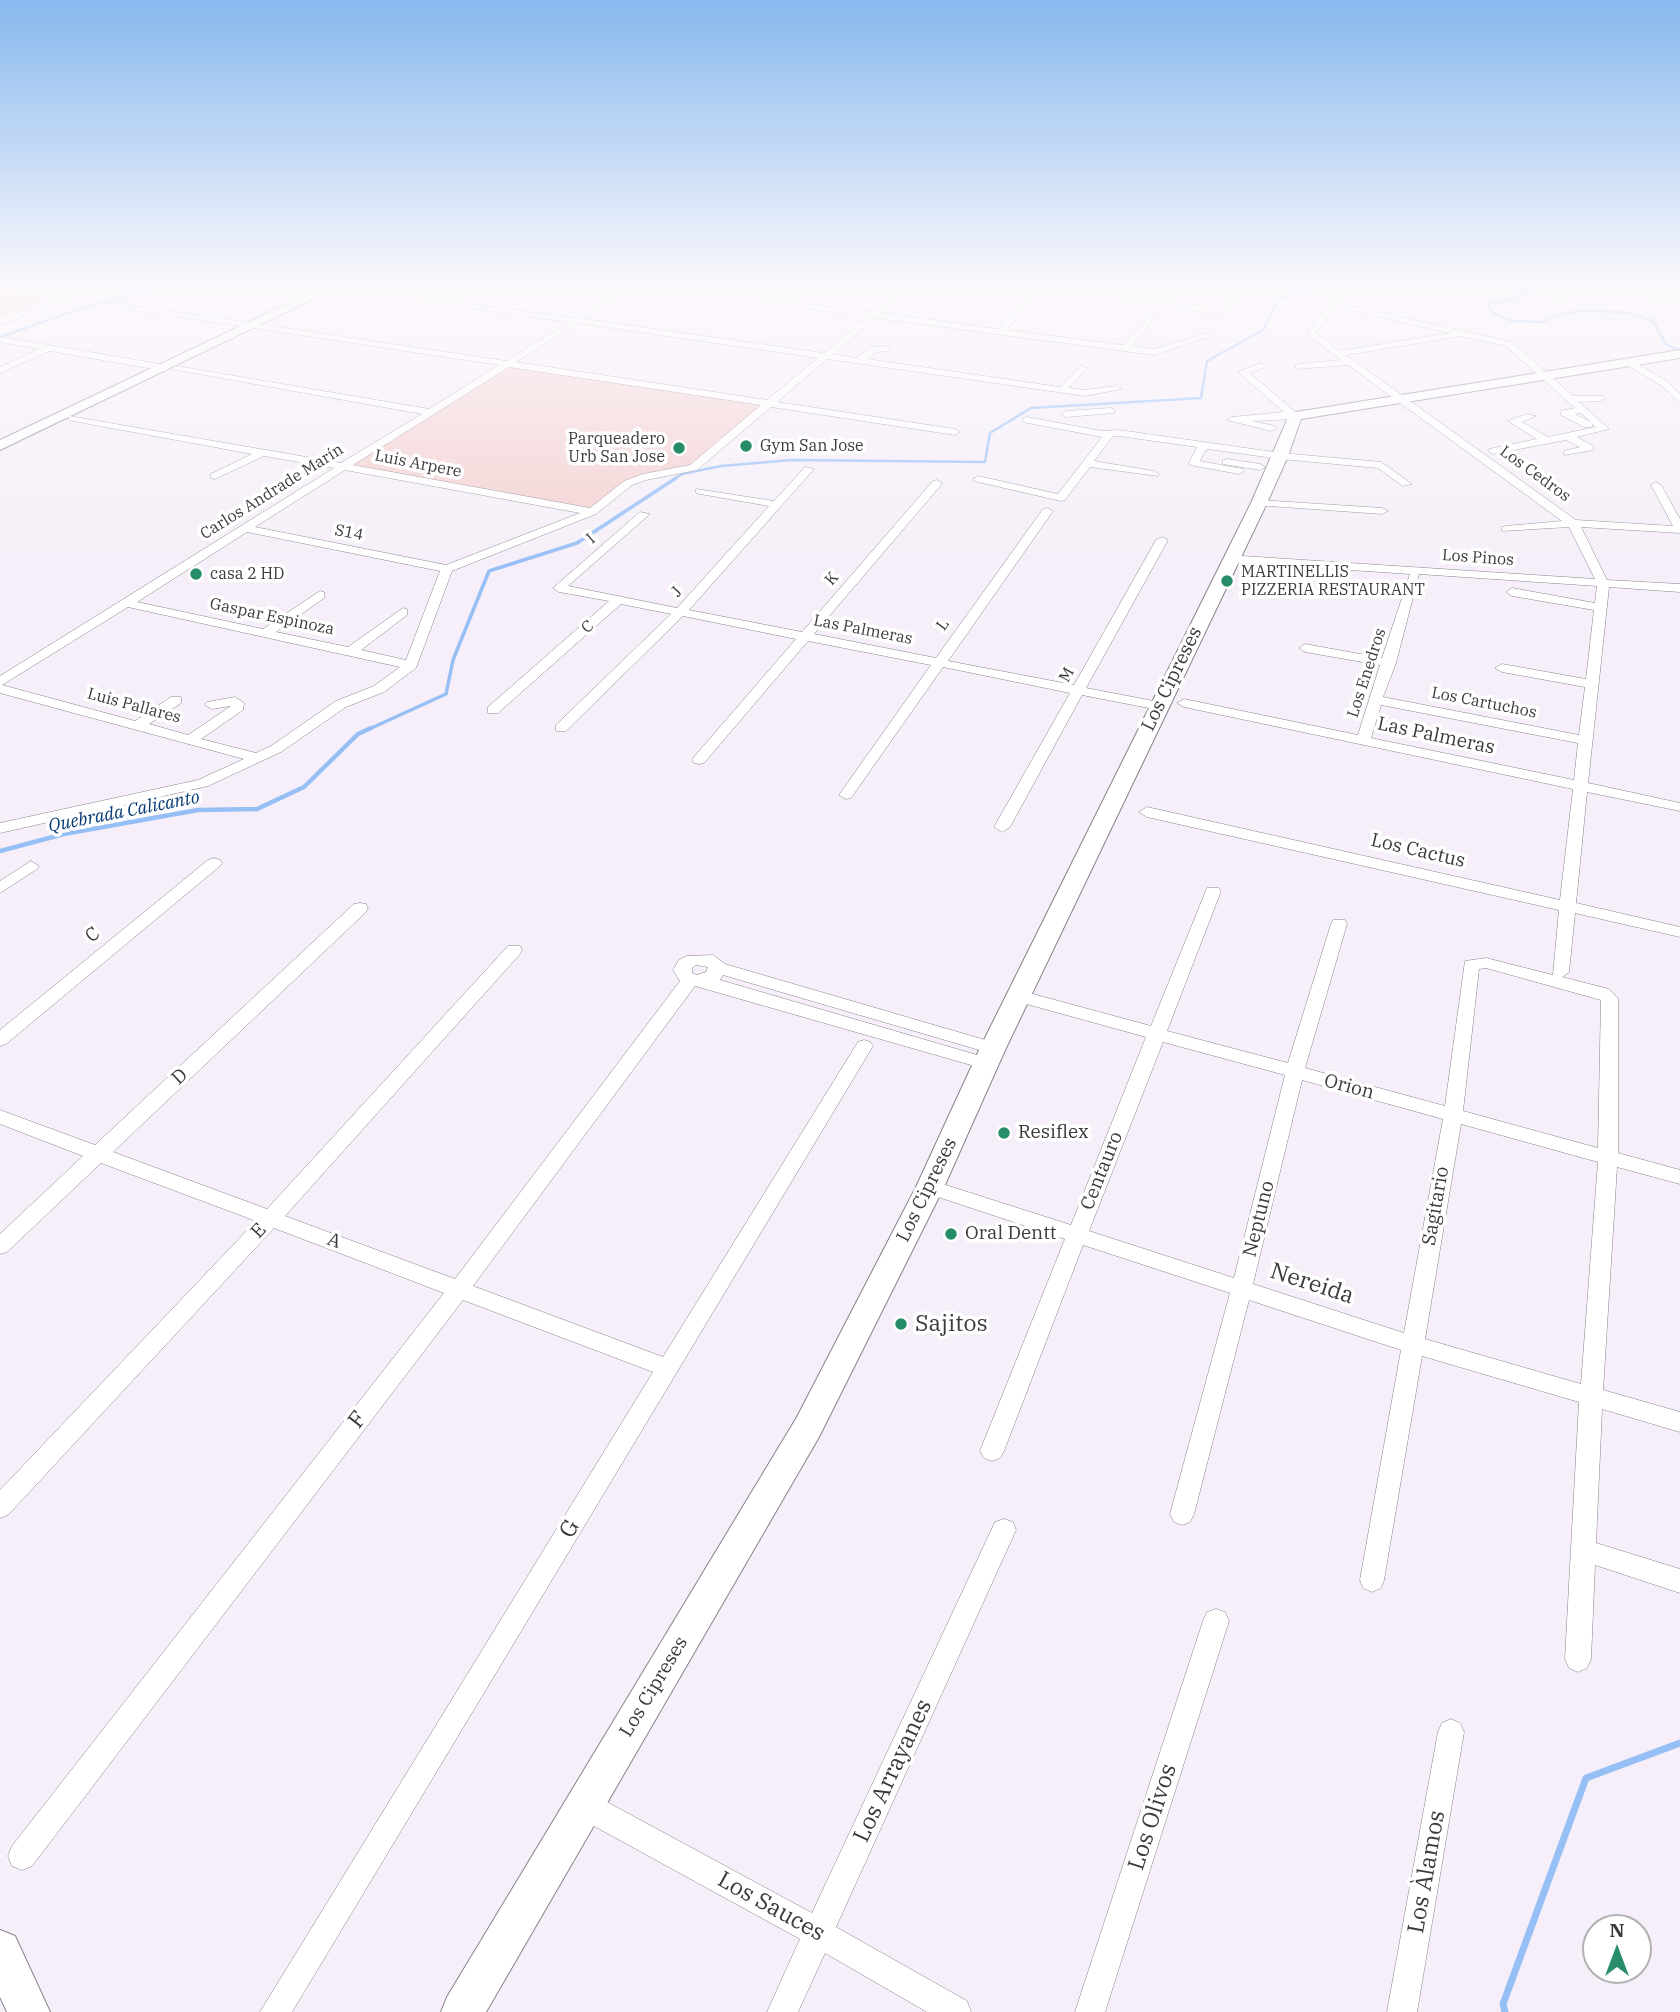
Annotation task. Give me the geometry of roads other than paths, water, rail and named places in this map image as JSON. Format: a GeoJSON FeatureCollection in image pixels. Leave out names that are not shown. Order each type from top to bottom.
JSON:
{"type":"FeatureCollection","features":[{"type":"Feature","properties":{"kind":"street"},"geometry":{"type":"LineString","coordinates":[[0,446],[141,380]]}},
{"type":"Feature","properties":{"kind":"street"},"geometry":{"type":"LineString","coordinates":[[237,380],[430,412]]}},
{"type":"Feature","properties":{"kind":"street","name":"Carlos Andrade Marín"},"geometry":{"type":"LineString","coordinates":[[0,682],[481,380]]}},
{"type":"Feature","properties":{"kind":"street"},"geometry":{"type":"LineString","coordinates":[[616,380],[955,432]]}},
{"type":"Feature","properties":{"kind":"street"},"geometry":{"type":"LineString","coordinates":[[0,828],[203,783],[275,750],[341,704],[379,689],[411,665],[447,569],[592,512],[628,483],[643,477],[693,468],[798,380]]}},
{"type":"Feature","properties":{"kind":"street"},"geometry":{"type":"LineString","coordinates":[[991,380],[1087,393],[1116,389]]}},
{"type":"Feature","properties":{"kind":"street"},"geometry":{"type":"LineString","coordinates":[[1062,390],[1071,380]]}},
{"type":"Feature","properties":{"kind":"street"},"geometry":{"type":"LineString","coordinates":[[1252,380],[1294,415]]}},
{"type":"Feature","properties":{"kind":"street","name":"Los Cedros"},"geometry":{"type":"LineString","coordinates":[[1373,380],[1573,523],[1603,583]]}},
{"type":"Feature","properties":{"kind":"street"},"geometry":{"type":"LineString","coordinates":[[1271,428],[1231,420],[1294,415],[1510,380]]}},
{"type":"Feature","properties":{"kind":"street"},"geometry":{"type":"LineString","coordinates":[[1493,451],[1604,429],[1550,380]]}},
{"type":"Feature","properties":{"kind":"street"},"geometry":{"type":"LineString","coordinates":[[1658,380],[1680,400]]}},
{"type":"Feature","properties":{"kind":"street"},"geometry":{"type":"LineString","coordinates":[[1571,399],[1600,398]]}},
{"type":"Feature","properties":{"kind":"street"},"geometry":{"type":"LineString","coordinates":[[1584,410],[1565,413],[1588,425]]}},
{"type":"Feature","properties":{"kind":"street"},"geometry":{"type":"LineString","coordinates":[[1066,414],[1110,411]]}},
{"type":"Feature","properties":{"kind":"street"},"geometry":{"type":"LineString","coordinates":[[1088,413],[1107,434]]}},
{"type":"Feature","properties":{"kind":"street","name":"Los Cipreses"},"geometry":{"type":"LineString","coordinates":[[462,2012],[808,1427],[930,1187],[1018,996],[1172,704],[1231,558],[1281,456],[1294,415]]}},
{"type":"Feature","properties":{"kind":"street","name":"Luis Arpere"},"geometry":{"type":"LineString","coordinates":[[67,416],[592,512]]}},
{"type":"Feature","properties":{"kind":"street"},"geometry":{"type":"LineString","coordinates":[[1531,416],[1513,421],[1548,440]]}},
{"type":"Feature","properties":{"kind":"street"},"geometry":{"type":"LineString","coordinates":[[1027,420],[1107,434],[1281,456],[1381,465],[1406,484]]}},
{"type":"Feature","properties":{"kind":"street"},"geometry":{"type":"LineString","coordinates":[[978,480],[1061,498],[1107,434]]}},
{"type":"Feature","properties":{"kind":"street"},"geometry":{"type":"LineString","coordinates":[[1568,453],[1589,448],[1569,436]]}},
{"type":"Feature","properties":{"kind":"street"},"geometry":{"type":"LineString","coordinates":[[1207,445],[1196,458],[1195,464],[1239,471]]}},
{"type":"Feature","properties":{"kind":"street"},"geometry":{"type":"LineString","coordinates":[[215,476],[264,452]]}},
{"type":"Feature","properties":{"kind":"street"},"geometry":{"type":"LineString","coordinates":[[1196,458],[1260,467]]}},
{"type":"Feature","properties":{"kind":"street"},"geometry":{"type":"LineString","coordinates":[[1087,463],[1154,474]]}},
{"type":"Feature","properties":{"kind":"street","name":"J"},"geometry":{"type":"LineString","coordinates":[[561,728],[681,611],[809,469]]}},
{"type":"Feature","properties":{"kind":"street","name":"K"},"geometry":{"type":"LineString","coordinates":[[699,760],[937,483]]}},
{"type":"Feature","properties":{"kind":"street"},"geometry":{"type":"LineString","coordinates":[[1656,485],[1680,529]]}},
{"type":"Feature","properties":{"kind":"street"},"geometry":{"type":"LineString","coordinates":[[700,491],[775,504]]}},
{"type":"Feature","properties":{"kind":"street"},"geometry":{"type":"LineString","coordinates":[[1259,503],[1382,511]]}},
{"type":"Feature","properties":{"kind":"street","name":"L"},"geometry":{"type":"LineString","coordinates":[[846,795],[1047,511]]}},
{"type":"Feature","properties":{"kind":"street","name":"I"},"geometry":{"type":"LineString","coordinates":[[559,588],[644,514]]}},
{"type":"Feature","properties":{"kind":"street"},"geometry":{"type":"LineString","coordinates":[[1506,529],[1573,523],[1680,529]]}},
{"type":"Feature","properties":{"kind":"street","name":"S14"},"geometry":{"type":"LineString","coordinates":[[243,528],[447,569]]}},
{"type":"Feature","properties":{"kind":"street","name":"M"},"geometry":{"type":"LineString","coordinates":[[1002,827],[1162,540]]}},
{"type":"Feature","properties":{"kind":"street","name":"Los Pinos"},"geometry":{"type":"LineString","coordinates":[[1231,558],[1680,588]]}},
{"type":"Feature","properties":{"kind":"street","name":"Los Enedros"},"geometry":{"type":"LineString","coordinates":[[1363,741],[1378,700],[1414,576]]}},
{"type":"Feature","properties":{"kind":"street"},"geometry":{"type":"LineString","coordinates":[[1560,972],[1603,583]]}},
{"type":"Feature","properties":{"kind":"street","name":"Las Palmeras"},"geometry":{"type":"LineString","coordinates":[[559,588],[1078,691],[1172,704],[1363,741],[1680,807]]}},
{"type":"Feature","properties":{"kind":"street"},"geometry":{"type":"LineString","coordinates":[[1511,592],[1600,607]]}},
{"type":"Feature","properties":{"kind":"street"},"geometry":{"type":"LineString","coordinates":[[266,633],[320,595]]}},
{"type":"Feature","properties":{"kind":"street","name":"C"},"geometry":{"type":"LineString","coordinates":[[493,710],[619,599]]}},
{"type":"Feature","properties":{"kind":"street","name":"Gaspar Espinoza"},"geometry":{"type":"LineString","coordinates":[[126,603],[411,665]]}},
{"type":"Feature","properties":{"kind":"street"},"geometry":{"type":"LineString","coordinates":[[350,652],[403,612]]}},
{"type":"Feature","properties":{"kind":"street"},"geometry":{"type":"LineString","coordinates":[[1306,648],[1389,663]]}},
{"type":"Feature","properties":{"kind":"street"},"geometry":{"type":"LineString","coordinates":[[1502,668],[1590,684]]}},
{"type":"Feature","properties":{"kind":"street","name":"Luis Pallares"},"geometry":{"type":"LineString","coordinates":[[0,689],[88,708],[137,726],[258,758]]}},
{"type":"Feature","properties":{"kind":"street"},"geometry":{"type":"LineString","coordinates":[[137,726],[176,699]]}},
{"type":"Feature","properties":{"kind":"street"},"geometry":{"type":"LineString","coordinates":[[190,740],[238,707],[237,703],[230,700],[212,705]]}},
{"type":"Feature","properties":{"kind":"street","name":"Los Cartuchos"},"geometry":{"type":"LineString","coordinates":[[1378,700],[1584,740]]}},
{"type":"Feature","properties":{"kind":"street","name":"Los Cactus"},"geometry":{"type":"LineString","coordinates":[[1147,812],[1680,932]]}},
{"type":"Feature","properties":{"kind":"street","name":"C"},"geometry":{"type":"LineString","coordinates":[[0,1040],[214,863]]}},
{"type":"Feature","properties":{"kind":"street"},"geometry":{"type":"LineString","coordinates":[[0,888],[31,866]]}},
{"type":"Feature","properties":{"kind":"street","name":"Centauro"},"geometry":{"type":"LineString","coordinates":[[992,1451],[1213,891]]}},
{"type":"Feature","properties":{"kind":"street","name":"D"},"geometry":{"type":"LineString","coordinates":[[0,1246],[360,908]]}},
{"type":"Feature","properties":{"kind":"street","name":"Neptuno"},"geometry":{"type":"LineString","coordinates":[[1181,1514],[1241,1290],[1295,1072],[1339,924]]}},
{"type":"Feature","properties":{"kind":"street","name":"E"},"geometry":{"type":"LineString","coordinates":[[0,1507],[271,1218],[514,950]]}},
{"type":"Feature","properties":{"kind":"street"},"geometry":{"type":"LineString","coordinates":[[693,960],[711,960],[718,968],[989,1056],[697,981],[685,977],[682,970],[693,960]]}},
{"type":"Feature","properties":{"kind":"street","name":"Sagitario"},"geometry":{"type":"LineString","coordinates":[[1372,1580],[1453,1115],[1471,965],[1486,963],[1603,993],[1609,998],[1608,1157]]}},
{"type":"Feature","properties":{"kind":"street"},"geometry":{"type":"LineString","coordinates":[[697,981],[715,976],[718,968]]}},
{"type":"Feature","properties":{"kind":"street","name":"F"},"geometry":{"type":"LineString","coordinates":[[22,1856],[697,981]]}},
{"type":"Feature","properties":{"kind":"street","name":"Orion"},"geometry":{"type":"LineString","coordinates":[[1018,996],[1680,1177]]}},
{"type":"Feature","properties":{"kind":"street","name":"G"},"geometry":{"type":"LineString","coordinates":[[275,2012],[864,1046]]}},
{"type":"Feature","properties":{"kind":"street","name":"A"},"geometry":{"type":"LineString","coordinates":[[0,1117],[668,1368]]}},
{"type":"Feature","properties":{"kind":"street"},"geometry":{"type":"LineString","coordinates":[[1578,1659],[1591,1397],[1608,1157]]}},
{"type":"Feature","properties":{"kind":"street","name":"Nereida"},"geometry":{"type":"LineString","coordinates":[[930,1187],[1411,1344],[1680,1422]]}},
{"type":"Feature","properties":{"kind":"street","name":"Los Arrayanes"},"geometry":{"type":"LineString","coordinates":[[782,2012],[1004,1530]]}},
{"type":"Feature","properties":{"kind":"street"},"geometry":{"type":"LineString","coordinates":[[1583,1550],[1680,1581]]}},
{"type":"Feature","properties":{"kind":"street","name":"Los Olivos"},"geometry":{"type":"LineString","coordinates":[[1090,2012],[1216,1621]]}},
{"type":"Feature","properties":{"kind":"street","name":"Los Àlamos"},"geometry":{"type":"LineString","coordinates":[[1402,2012],[1451,1732]]}},
{"type":"Feature","properties":{"kind":"street","name":"Los Sauces"},"geometry":{"type":"LineString","coordinates":[[584,1805],[819,1933],[956,2012]]}},
{"type":"Feature","properties":{"kind":"street"},"geometry":{"type":"LineString","coordinates":[[0,1951],[29,2012]]}},
{"type":"Feature","properties":{"kind":"waterway","name":"Quebrada Calicanto"},"geometry":{"type":"LineString","coordinates":[[676,478],[682,474],[721,466],[792,460],[985,462],[990,433],[1031,408],[1201,398],[1204,380]]}},
{"type":"Feature","properties":{"kind":"waterway","name":"Quebrada Calicanto"},"geometry":{"type":"LineString","coordinates":[[367,730],[446,694],[453,660],[489,571],[577,543],[676,478]]}},
{"type":"Feature","properties":{"kind":"waterway","name":"Quebrada Calicanto"},"geometry":{"type":"LineString","coordinates":[[0,851],[64,834],[198,810],[257,809],[304,787],[358,734],[371,728]]}},
{"type":"Feature","properties":{"kind":"waterway"},"geometry":{"type":"LineString","coordinates":[[1505,2012],[1503,2004],[1586,1778],[1680,1743]]}},
{"type":"Feature","properties":{"kind":"place","name":"Gym San Jose"},"geometry":{"type":"Point","coordinates":[746,446]}},
{"type":"Feature","properties":{"kind":"place","name":"Parqueadero Urb San Jose"},"geometry":{"type":"Point","coordinates":[679,448]}},
{"type":"Feature","properties":{"kind":"place","name":"casa 2 HD"},"geometry":{"type":"Point","coordinates":[196,574]}},
{"type":"Feature","properties":{"kind":"place","name":"MARTINELLIS PIZZERIA RESTAURANT"},"geometry":{"type":"Point","coordinates":[1227,581]}},
{"type":"Feature","properties":{"kind":"place","name":"Resiflex"},"geometry":{"type":"Point","coordinates":[1004,1133]}},
{"type":"Feature","properties":{"kind":"place","name":"Oral Dentt"},"geometry":{"type":"Point","coordinates":[951,1234]}},
{"type":"Feature","properties":{"kind":"place","name":"Sajitos"},"geometry":{"type":"Point","coordinates":[901,1324]}}]}
